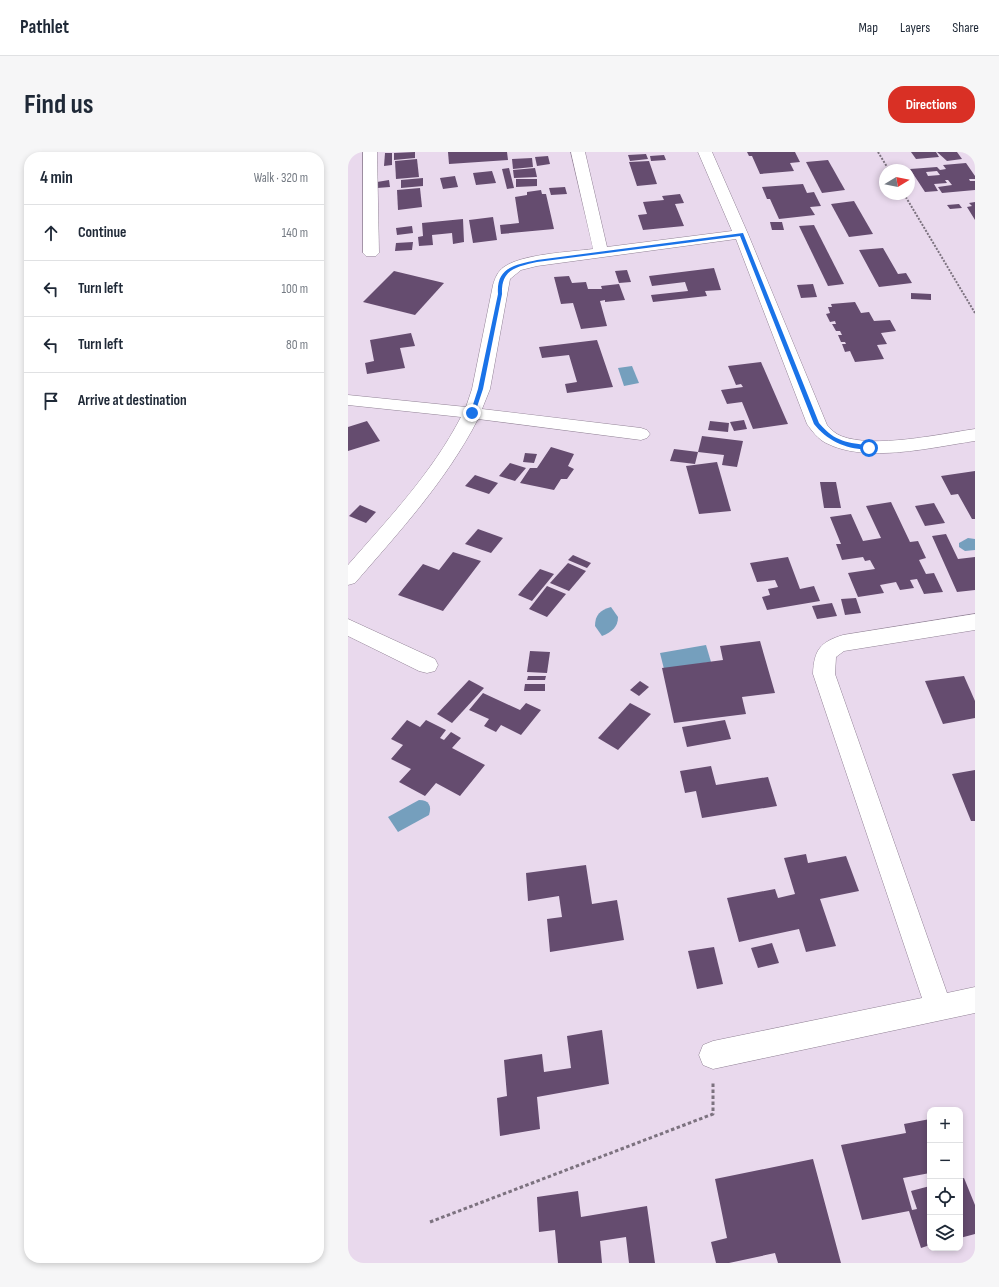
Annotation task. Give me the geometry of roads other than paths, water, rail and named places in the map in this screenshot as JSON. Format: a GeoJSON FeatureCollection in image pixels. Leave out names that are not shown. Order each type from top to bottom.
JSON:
{"type":"FeatureCollection","features":[{"type":"Feature","properties":{"kind":"street"},"geometry":{"type":"LineString","coordinates":[[370,152],[371,253]]}},
{"type":"Feature","properties":{"kind":"street"},"geometry":{"type":"LineString","coordinates":[[578,152],[601,252]]}},
{"type":"Feature","properties":{"kind":"street"},"geometry":{"type":"LineString","coordinates":[[705,152],[741,234],[816,424],[825,434],[841,443],[869,448],[975,435]]}},
{"type":"Feature","properties":{"kind":"street"},"geometry":{"type":"LineString","coordinates":[[348,578],[424,490],[459,438],[472,413],[481,389],[500,294],[499,282],[503,274],[517,266],[537,261],[741,234]]}},
{"type":"Feature","properties":{"kind":"street"},"geometry":{"type":"LineString","coordinates":[[348,400],[472,413],[641,434]]}},
{"type":"Feature","properties":{"kind":"street"},"geometry":{"type":"LineString","coordinates":[[938,1006],[824,674],[824,662],[827,653],[833,646],[843,643],[975,622]]}},
{"type":"Feature","properties":{"kind":"street"},"geometry":{"type":"LineString","coordinates":[[348,627],[427,665]]}},
{"type":"Feature","properties":{"kind":"street"},"geometry":{"type":"LineString","coordinates":[[714,1055],[938,1006],[975,1000]]}},
{"type":"Feature","properties":{"kind":"water"},"geometry":{"type":"Polygon","coordinates":[[[632,366],[639,383],[624,386],[618,368],[632,366]]]}},
{"type":"Feature","properties":{"kind":"water"},"geometry":{"type":"Polygon","coordinates":[[[968,538],[975,539],[975,550],[965,551],[959,547],[959,543],[968,538]]]}},
{"type":"Feature","properties":{"kind":"water"},"geometry":{"type":"Polygon","coordinates":[[[611,607],[618,617],[618,621],[616,626],[609,633],[602,636],[595,626],[596,619],[601,611],[611,607]]]}},
{"type":"Feature","properties":{"kind":"water"},"geometry":{"type":"Polygon","coordinates":[[[706,645],[711,662],[664,669],[660,653],[706,645]]]}},
{"type":"Feature","properties":{"kind":"water"},"geometry":{"type":"Polygon","coordinates":[[[419,800],[425,801],[429,804],[429,815],[398,832],[388,817],[419,800]]]}}]}
